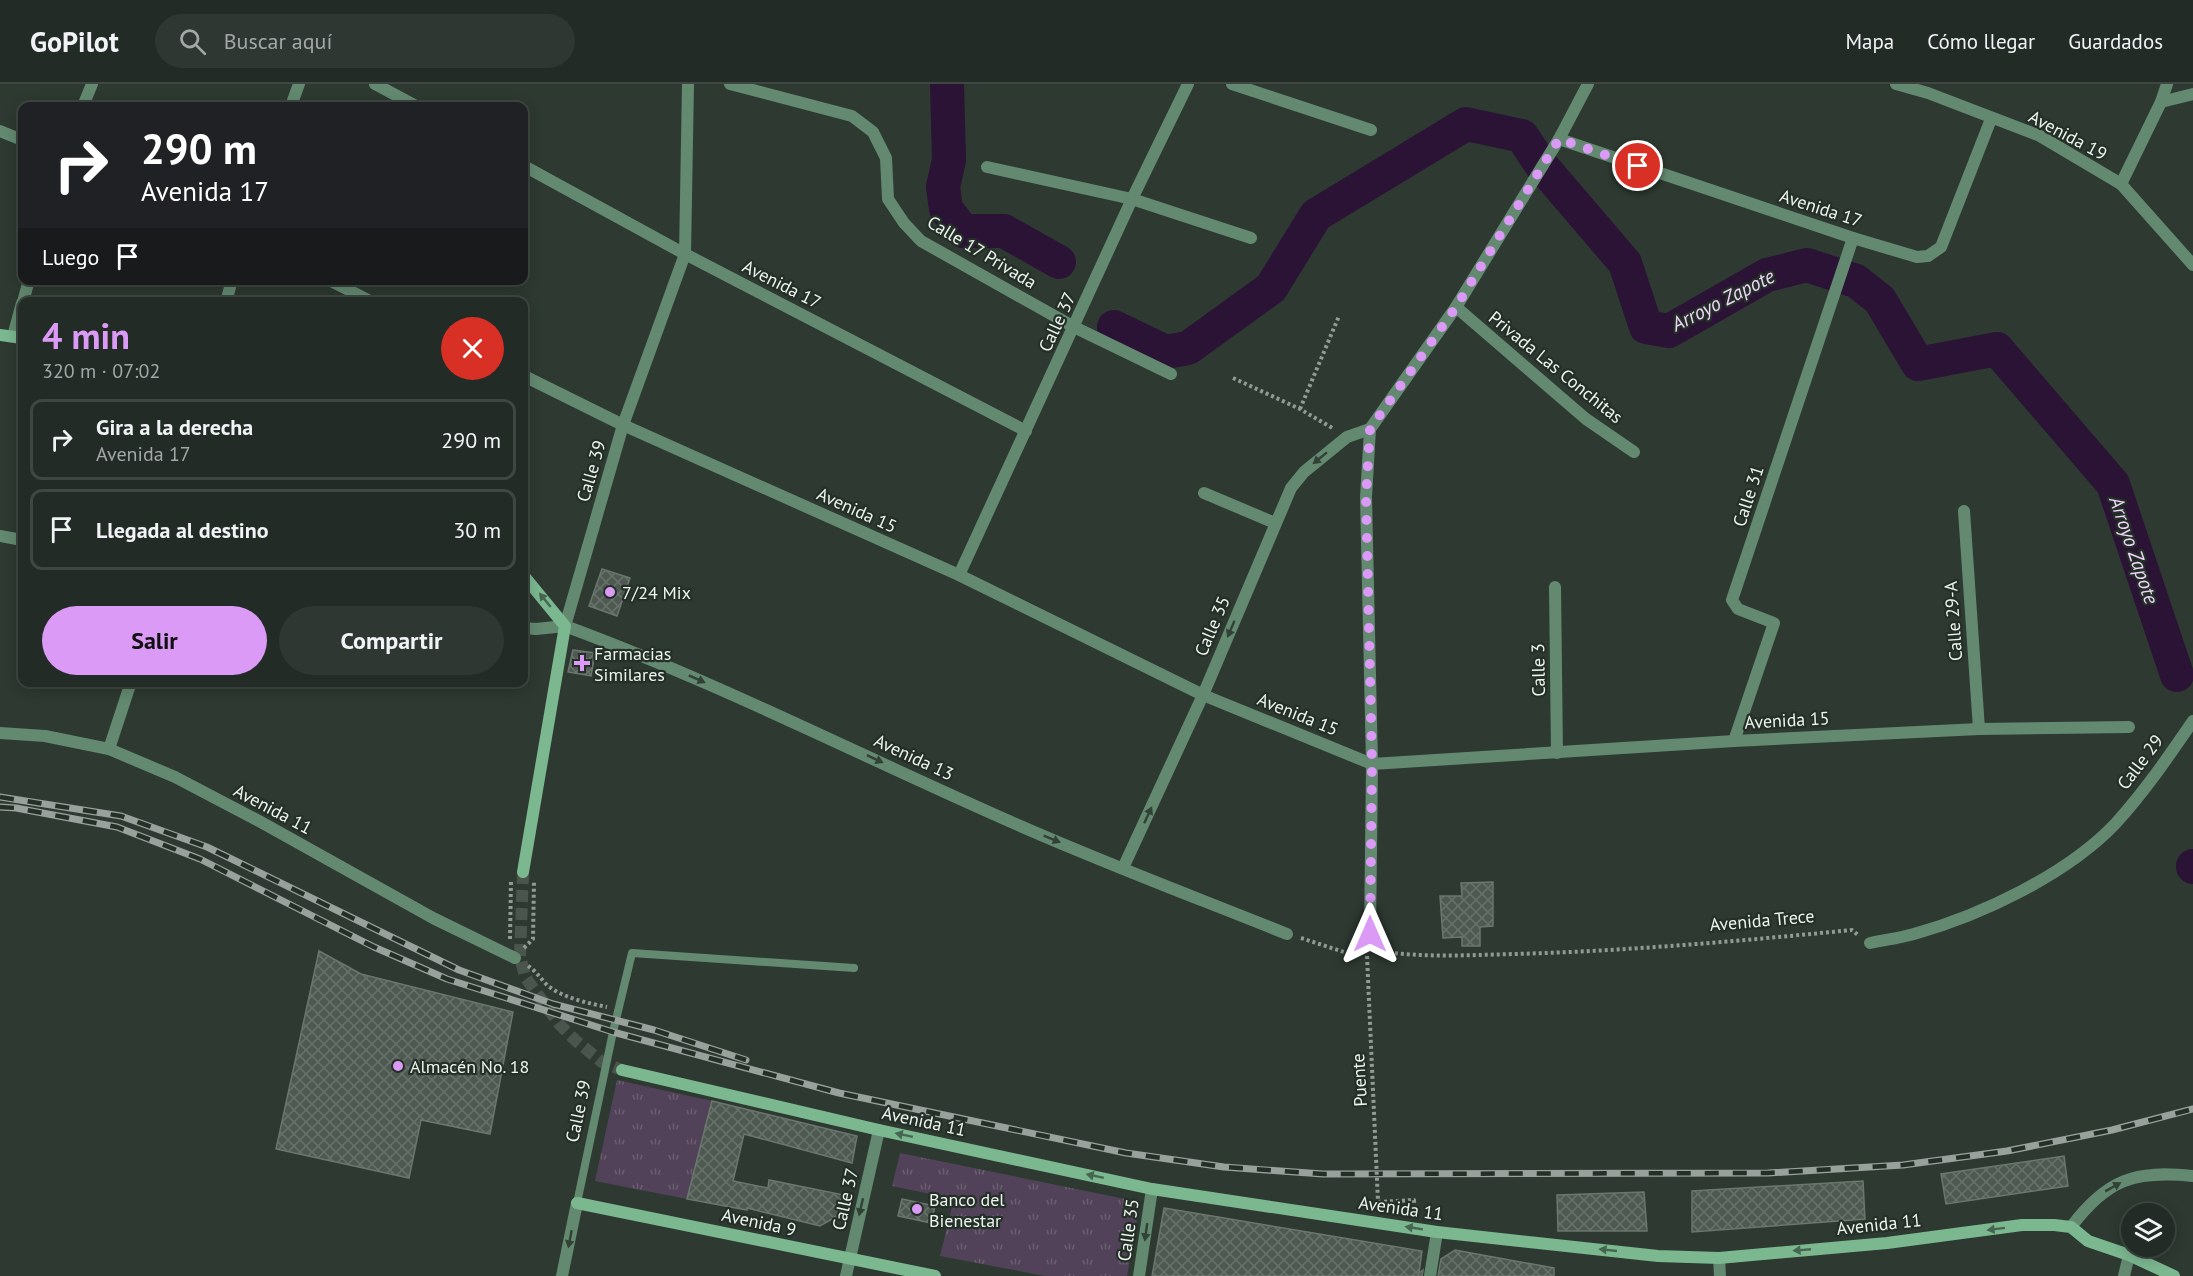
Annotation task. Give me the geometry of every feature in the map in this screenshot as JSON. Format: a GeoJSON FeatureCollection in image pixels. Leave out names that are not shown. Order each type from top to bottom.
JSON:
{"type":"FeatureCollection","features":[{"type":"Feature","properties":{"kind":"main road"},"geometry":{"type":"LineString","coordinates":[[0,335],[18,337]]}},
{"type":"Feature","properties":{"kind":"main road"},"geometry":{"type":"LineString","coordinates":[[528,581],[565,626]]}},
{"type":"Feature","properties":{"kind":"main road","name":"Calle 39"},"geometry":{"type":"LineString","coordinates":[[523,872],[565,626]]}},
{"type":"Feature","properties":{"kind":"main road","name":"Avenida 11"},"geometry":{"type":"LineString","coordinates":[[622,1070],[879,1130],[1152,1189],[1437,1232],[1658,1256],[1719,1258],[1887,1242],[2022,1225],[2071,1227]]}},
{"type":"Feature","properties":{"kind":"main road","name":"Avenida 9"},"geometry":{"type":"LineString","coordinates":[[577,1203],[935,1276]]}},
{"type":"Feature","properties":{"kind":"main road"},"geometry":{"type":"LineString","coordinates":[[2071,1227],[2088,1240],[2121,1252]]}},
{"type":"Feature","properties":{"kind":"main road"},"geometry":{"type":"LineString","coordinates":[[2133,1257],[2174,1276]]}},
{"type":"Feature","properties":{"kind":"street"},"geometry":{"type":"LineString","coordinates":[[85,102],[92,84]]}},
{"type":"Feature","properties":{"kind":"street"},"geometry":{"type":"LineString","coordinates":[[292,102],[299,84]]}},
{"type":"Feature","properties":{"kind":"street"},"geometry":{"type":"LineString","coordinates":[[375,84],[409,102]]}},
{"type":"Feature","properties":{"kind":"street","name":"Calle 39"},"geometry":{"type":"LineString","coordinates":[[565,626],[623,424],[685,254],[688,84]]}},
{"type":"Feature","properties":{"kind":"street","name":"Calle 17 Privada"},"geometry":{"type":"LineString","coordinates":[[730,84],[852,116],[873,132],[886,158],[888,199],[904,223],[921,241],[1074,327],[1172,375]]}},
{"type":"Feature","properties":{"kind":"street","name":"Calle 37"},"geometry":{"type":"LineString","coordinates":[[959,575],[1132,199],[1188,84]]}},
{"type":"Feature","properties":{"kind":"street"},"geometry":{"type":"LineString","coordinates":[[1232,84],[1371,130]]}},
{"type":"Feature","properties":{"kind":"street"},"geometry":{"type":"LineString","coordinates":[[1370,934],[1372,764],[1366,497],[1370,429],[1456,307],[1559,139],[1588,84]]}},
{"type":"Feature","properties":{"kind":"street","name":"Avenida 19"},"geometry":{"type":"LineString","coordinates":[[1896,84],[1928,93],[2040,136],[2121,184]]}},
{"type":"Feature","properties":{"kind":"street"},"geometry":{"type":"LineString","coordinates":[[2167,84],[2161,102],[2121,184],[2193,265]]}},
{"type":"Feature","properties":{"kind":"street"},"geometry":{"type":"LineString","coordinates":[[2161,102],[2193,94]]}},
{"type":"Feature","properties":{"kind":"street","name":"Avenida 17"},"geometry":{"type":"LineString","coordinates":[[1559,139],[1917,257],[1928,256],[1941,247],[1991,118]]}},
{"type":"Feature","properties":{"kind":"street"},"geometry":{"type":"LineString","coordinates":[[0,131],[18,138]]}},
{"type":"Feature","properties":{"kind":"street","name":"Avenida 17"},"geometry":{"type":"LineString","coordinates":[[528,167],[685,254],[1026,431]]}},
{"type":"Feature","properties":{"kind":"street"},"geometry":{"type":"LineString","coordinates":[[987,167],[1132,199],[1251,238]]}},
{"type":"Feature","properties":{"kind":"street","name":"Calle 31"},"geometry":{"type":"LineString","coordinates":[[1734,741],[1774,623],[1738,609],[1732,600],[1854,238]]}},
{"type":"Feature","properties":{"kind":"street"},"geometry":{"type":"LineString","coordinates":[[339,285],[362,297]]}},
{"type":"Feature","properties":{"kind":"street","name":"Privada Las Conchitas"},"geometry":{"type":"LineString","coordinates":[[1456,307],[1586,419],[1634,452]]}},
{"type":"Feature","properties":{"kind":"street","name":"Avenida 15"},"geometry":{"type":"LineString","coordinates":[[528,378],[623,424],[959,575],[1203,695],[1372,764],[1734,741],[1979,729],[2129,727]]}},
{"type":"Feature","properties":{"kind":"street","name":"Calle 35"},"geometry":{"type":"LineString","coordinates":[[1123,868],[1203,695],[1291,488],[1304,472],[1347,437],[1370,429]]}},
{"type":"Feature","properties":{"kind":"street"},"geometry":{"type":"LineString","coordinates":[[1204,493],[1275,523]]}},
{"type":"Feature","properties":{"kind":"street","name":"Calle 29-A"},"geometry":{"type":"LineString","coordinates":[[1964,511],[1979,729]]}},
{"type":"Feature","properties":{"kind":"street"},"geometry":{"type":"LineString","coordinates":[[0,536],[18,539]]}},
{"type":"Feature","properties":{"kind":"street","name":"Calle 3"},"geometry":{"type":"LineString","coordinates":[[1555,587],[1557,753]]}},
{"type":"Feature","properties":{"kind":"street","name":"Avenida 13"},"geometry":{"type":"LineString","coordinates":[[528,628],[565,626],[630,650],[837,741],[1011,822],[1287,934]]}},
{"type":"Feature","properties":{"kind":"street"},"geometry":{"type":"LineString","coordinates":[[109,749],[129,687]]}},
{"type":"Feature","properties":{"kind":"street","name":"Calle 29"},"geometry":{"type":"LineString","coordinates":[[1870,943],[1915,934],[1999,902],[2072,861],[2115,824],[2155,775],[2193,721]]}},
{"type":"Feature","properties":{"kind":"street","name":"Avenida 11"},"geometry":{"type":"LineString","coordinates":[[0,733],[45,736],[109,749],[175,777],[433,918],[515,957]]}},
{"type":"Feature","properties":{"kind":"street","name":"Calle 37"},"geometry":{"type":"LineString","coordinates":[[846,1276],[879,1130]]}},
{"type":"Feature","properties":{"kind":"street"},"geometry":{"type":"LineString","coordinates":[[2071,1227],[2087,1205],[2117,1184],[2139,1175],[2166,1173],[2193,1176]]}},
{"type":"Feature","properties":{"kind":"street","name":"Calle 35"},"geometry":{"type":"LineString","coordinates":[[1139,1276],[1152,1189]]}},
{"type":"Feature","properties":{"kind":"street","name":"Calle 39"},"geometry":{"type":"LineString","coordinates":[[562,1276],[577,1203]]}},
{"type":"Feature","properties":{"kind":"street"},"geometry":{"type":"LineString","coordinates":[[1430,1276],[1437,1232]]}},
{"type":"Feature","properties":{"kind":"street"},"geometry":{"type":"LineString","coordinates":[[2124,1276],[2129,1257]]}},
{"type":"Feature","properties":{"kind":"street"},"geometry":{"type":"LineString","coordinates":[[1719,1258],[1720,1276]]}},
{"type":"Feature","properties":{"kind":"lane","name":"Calle 39"},"geometry":{"type":"LineString","coordinates":[[577,1203],[632,953],[854,968]]}},
{"type":"Feature","properties":{"kind":"path"},"geometry":{"type":"LineString","coordinates":[[1300,409],[1339,316]]}},
{"type":"Feature","properties":{"kind":"path"},"geometry":{"type":"LineString","coordinates":[[1233,378],[1300,409],[1347,437]]}},
{"type":"Feature","properties":{"kind":"path","name":"Avenida Trece"},"geometry":{"type":"LineString","coordinates":[[1378,951],[1408,956],[1580,952],[1852,930],[1870,943]]}},
{"type":"Feature","properties":{"kind":"path"},"geometry":{"type":"LineString","coordinates":[[1287,934],[1350,954],[1355,953],[1361,946],[1365,934],[1370,934]]}},
{"type":"Feature","properties":{"kind":"path","name":"Puente"},"geometry":{"type":"LineString","coordinates":[[1367,956],[1378,1202],[1414,1200]]}},
{"type":"Feature","properties":{"kind":"path"},"geometry":{"type":"LineString","coordinates":[[515,957],[535,970],[548,986],[588,1003],[618,1009]]}},
{"type":"Feature","properties":{"kind":"green space"},"geometry":{"type":"Polygon","coordinates":[[[617,1080],[712,1101],[687,1199],[595,1181],[617,1080]]]}},
{"type":"Feature","properties":{"kind":"green space"},"geometry":{"type":"Polygon","coordinates":[[[900,1153],[1140,1202],[1127,1276],[1045,1276],[940,1256],[954,1199],[892,1186],[900,1153]]]}},
{"type":"Feature","properties":{"kind":"building","name":"7/24 Mix"},"geometry":{"type":"Polygon","coordinates":[[[602,569],[630,578],[617,616],[589,606],[602,569]]]}},
{"type":"Feature","properties":{"kind":"building","name":"Farmacias Similares"},"geometry":{"type":"Polygon","coordinates":[[[573,650],[595,653],[591,676],[568,672],[573,650]]]}},
{"type":"Feature","properties":{"kind":"building"},"geometry":{"type":"Polygon","coordinates":[[[1493,882],[1493,926],[1480,927],[1480,946],[1462,946],[1462,937],[1443,938],[1440,896],[1462,896],[1461,883],[1493,882]]]}},
{"type":"Feature","properties":{"kind":"building","name":"Almacén No. 18"},"geometry":{"type":"Polygon","coordinates":[[[319,951],[361,974],[513,1012],[490,1134],[421,1120],[409,1178],[276,1149],[319,951]]]}},
{"type":"Feature","properties":{"kind":"building"},"geometry":{"type":"Polygon","coordinates":[[[712,1101],[857,1136],[852,1163],[744,1134],[733,1181],[768,1188],[769,1180],[844,1195],[841,1214],[820,1226],[747,1208],[747,1210],[687,1199],[712,1101]]]}},
{"type":"Feature","properties":{"kind":"building"},"geometry":{"type":"Polygon","coordinates":[[[2064,1156],[2068,1186],[1946,1204],[1941,1174],[2064,1156]]]}},
{"type":"Feature","properties":{"kind":"building"},"geometry":{"type":"Polygon","coordinates":[[[1863,1181],[1865,1219],[1692,1232],[1692,1191],[1863,1181]]]}},
{"type":"Feature","properties":{"kind":"building"},"geometry":{"type":"Polygon","coordinates":[[[1644,1192],[1647,1231],[1558,1231],[1557,1195],[1644,1192]]]}},
{"type":"Feature","properties":{"kind":"building","name":"Banco del Bienestar"},"geometry":{"type":"Polygon","coordinates":[[[902,1199],[935,1206],[931,1223],[898,1216],[902,1199]]]}},
{"type":"Feature","properties":{"kind":"building"},"geometry":{"type":"Polygon","coordinates":[[[1164,1208],[1422,1251],[1419,1273],[1423,1270],[1422,1276],[1152,1276],[1164,1208]]]}},
{"type":"Feature","properties":{"kind":"building"},"geometry":{"type":"Polygon","coordinates":[[[1455,1250],[1554,1268],[1554,1276],[1438,1276],[1441,1259],[1455,1250]]]}},
{"type":"Feature","properties":{"kind":"waterway","name":"Arroyo Zapote"},"geometry":{"type":"LineString","coordinates":[[947,84],[949,160],[943,187],[946,209],[963,231],[1004,231],[1059,262]]}},
{"type":"Feature","properties":{"kind":"waterway","name":"Arroyo Zapote"},"geometry":{"type":"LineString","coordinates":[[1114,327],[1166,352],[1188,348],[1271,288],[1316,215],[1466,124],[1522,136],[1542,166],[1625,263],[1646,327],[1669,331],[1767,275],[1807,265],[1856,281],[1880,300],[1918,364],[1997,349],[2113,484],[2177,675]]}},
{"type":"Feature","properties":{"kind":"tunnel"},"geometry":{"type":"LineString","coordinates":[[523,872],[520,956],[525,977],[560,1025],[575,1040],[602,1062],[622,1070]]}},
{"type":"Feature","properties":{"kind":"railway"},"geometry":{"type":"LineString","coordinates":[[0,797],[121,816],[207,847],[459,970],[553,1004],[654,1030],[746,1060]]}},
{"type":"Feature","properties":{"kind":"railway"},"geometry":{"type":"LineString","coordinates":[[0,807],[117,827],[200,859],[374,947],[447,979],[613,1032],[839,1093],[1126,1153],[1224,1167],[1323,1174],[1768,1173],[1903,1165],[2007,1151],[2112,1130],[2193,1109]]}},
{"type":"Feature","properties":{"kind":"place","name":"7/24 Mix"},"geometry":{"type":"Point","coordinates":[610,592]}},
{"type":"Feature","properties":{"kind":"place","name":"Farmacias Similares"},"geometry":{"type":"Point","coordinates":[582,663]}},
{"type":"Feature","properties":{"kind":"place","name":"Almacén No. 18"},"geometry":{"type":"Point","coordinates":[398,1066]}},
{"type":"Feature","properties":{"kind":"place","name":"Banco del Bienestar"},"geometry":{"type":"Point","coordinates":[917,1209]}},
{"type":"Feature","properties":{"kind":"route"},"geometry":{"type":"LineString","coordinates":[[1370,934],[1372,764],[1366,497],[1370,429],[1456,307],[1559,139],[1638,166]]}}]}
